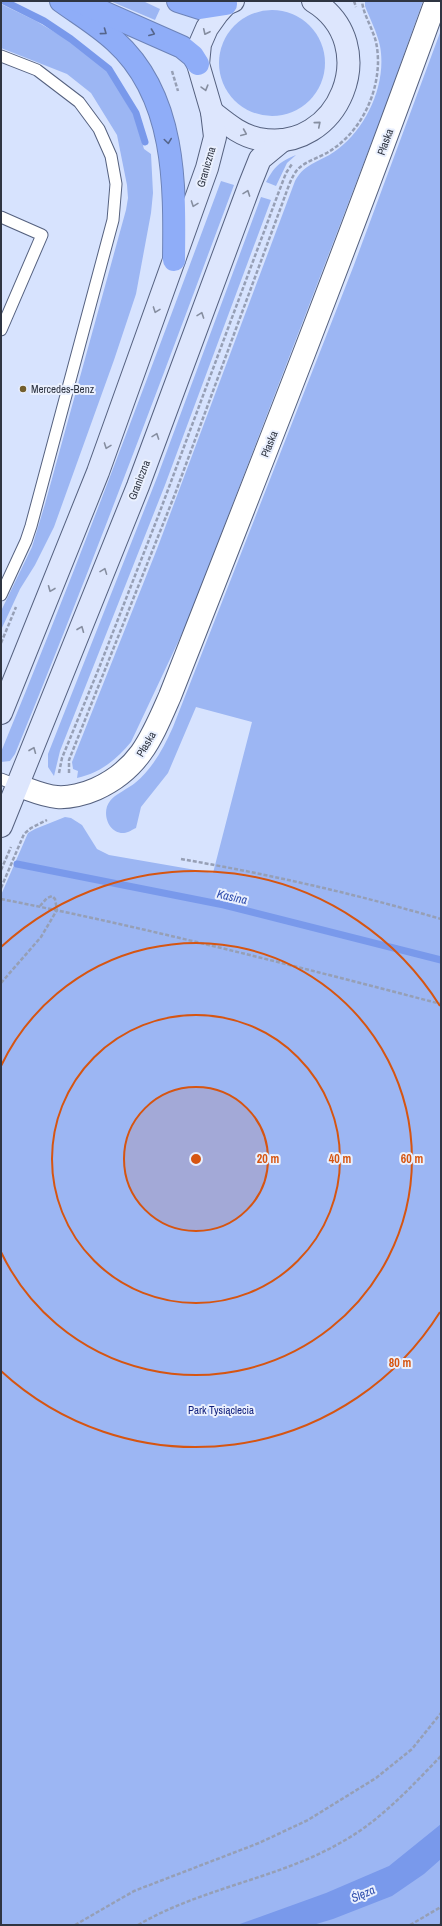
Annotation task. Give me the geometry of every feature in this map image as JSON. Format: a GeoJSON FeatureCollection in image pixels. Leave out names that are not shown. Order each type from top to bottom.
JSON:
{"type":"FeatureCollection","features":[{"type":"Feature","properties":{"kind":"highway"},"geometry":{"type":"LineString","coordinates":[[61,1],[115,41],[140,71],[156,98],[167,131],[171,162],[175,222],[174,260]]}},
{"type":"Feature","properties":{"kind":"highway"},"geometry":{"type":"LineString","coordinates":[[78,1],[182,47],[193,56],[198,64]]}},
{"type":"Feature","properties":{"kind":"highway"},"geometry":{"type":"LineString","coordinates":[[178,1],[200,8],[229,3]]}},
{"type":"Feature","properties":{"kind":"main road"},"geometry":{"type":"LineString","coordinates":[[212,112],[232,128],[258,139],[283,140],[308,132],[333,112],[346,85],[348,52],[335,11],[324,8],[313,1]]}},
{"type":"Feature","properties":{"kind":"main road"},"geometry":{"type":"LineString","coordinates":[[198,64],[200,44],[207,28],[229,3]]}},
{"type":"Feature","properties":{"kind":"main road","name":"Graniczna"},"geometry":{"type":"LineString","coordinates":[[1,713],[98,472],[207,168],[215,137],[212,112],[198,64]]}},
{"type":"Feature","properties":{"kind":"main road","name":"Graniczna"},"geometry":{"type":"LineString","coordinates":[[1,826],[10,783],[138,486],[260,159],[283,140]]}},
{"type":"Feature","properties":{"kind":"street","name":"Płaska"},"geometry":{"type":"LineString","coordinates":[[10,783],[58,797],[90,792],[117,778],[128,769],[140,756],[151,738],[173,689],[276,427],[376,168],[436,1]]}},
{"type":"Feature","properties":{"kind":"lane"},"geometry":{"type":"LineString","coordinates":[[1,56],[37,70],[79,102],[102,136],[111,156],[116,184],[111,227],[31,526],[26,541],[1,595]]}},
{"type":"Feature","properties":{"kind":"lane"},"geometry":{"type":"LineString","coordinates":[[1,217],[42,235],[1,330]]}},
{"type":"Feature","properties":{"kind":"path"},"geometry":{"type":"LineString","coordinates":[[354,1],[357,9]]}},
{"type":"Feature","properties":{"kind":"path"},"geometry":{"type":"LineString","coordinates":[[58,778],[62,758],[159,514],[286,173],[294,161]]}},
{"type":"Feature","properties":{"kind":"path"},"geometry":{"type":"LineString","coordinates":[[69,780],[69,760],[178,486],[285,196],[282,195]]}},
{"type":"Feature","properties":{"kind":"path"},"geometry":{"type":"LineString","coordinates":[[1,888],[24,834],[31,828],[54,818]]}},
{"type":"Feature","properties":{"kind":"path"},"geometry":{"type":"LineString","coordinates":[[1,870],[12,845]]}},
{"type":"Feature","properties":{"kind":"path"},"geometry":{"type":"LineString","coordinates":[[181,859],[230,867],[291,881],[441,919]]}},
{"type":"Feature","properties":{"kind":"path"},"geometry":{"type":"LineString","coordinates":[[1,983],[41,936],[57,910],[55,899],[52,896],[47,898],[40,906]]}},
{"type":"Feature","properties":{"kind":"path"},"geometry":{"type":"LineString","coordinates":[[1,899],[40,906],[249,954],[441,1004]]}},
{"type":"Feature","properties":{"kind":"path"},"geometry":{"type":"LineString","coordinates":[[75,1925],[134,1891],[259,1843],[308,1820],[376,1778],[412,1749],[441,1713]]}},
{"type":"Feature","properties":{"kind":"path"},"geometry":{"type":"LineString","coordinates":[[138,1925],[197,1898],[269,1873],[341,1843],[378,1818],[441,1756]]}},
{"type":"Feature","properties":{"kind":"path"},"geometry":{"type":"LineString","coordinates":[[410,1925],[441,1907]]}},
{"type":"Feature","properties":{"kind":"green space"},"geometry":{"type":"Polygon","coordinates":[[[110,1],[143,1],[160,9],[155,20],[110,1]]]}},
{"type":"Feature","properties":{"kind":"green space"},"geometry":{"type":"Polygon","coordinates":[[[365,1],[423,1],[386,105],[187,623],[131,742],[107,765],[93,773],[77,778],[78,771],[73,769],[72,762],[157,549],[295,181],[309,166],[338,149],[348,140],[358,129],[372,103],[380,75],[381,60],[379,41],[365,6],[365,1]]]}},
{"type":"Feature","properties":{"kind":"green space"},"geometry":{"type":"Polygon","coordinates":[[[1,4],[36,21],[78,46],[108,71],[135,118],[144,149],[151,154],[153,193],[151,213],[136,294],[114,360],[54,527],[35,565],[20,589],[1,630],[1,611],[32,547],[45,504],[126,210],[128,198],[127,185],[117,135],[91,93],[67,74],[1,48],[1,4]]]}},
{"type":"Feature","properties":{"kind":"green space"},"geometry":{"type":"Polygon","coordinates":[[[272,10],[292,14],[310,25],[321,43],[325,63],[321,83],[310,101],[292,112],[272,116],[252,112],[234,101],[223,83],[219,63],[223,43],[234,25],[252,14],[272,10]]]}},
{"type":"Feature","properties":{"kind":"green space","name":"Park Tysiąclecia"},"geometry":{"type":"Polygon","coordinates":[[[441,30],[441,1925],[1,1925],[1,895],[28,833],[65,817],[71,818],[82,825],[97,849],[109,855],[213,873],[252,722],[196,707],[168,773],[141,807],[136,828],[124,833],[114,830],[110,826],[106,816],[107,806],[112,799],[135,783],[147,771],[161,750],[173,727],[354,265],[441,30]]]}},
{"type":"Feature","properties":{"kind":"green space"},"geometry":{"type":"Polygon","coordinates":[[[296,155],[287,163],[276,186],[266,182],[278,165],[296,155]]]}},
{"type":"Feature","properties":{"kind":"green space"},"geometry":{"type":"Polygon","coordinates":[[[221,181],[234,185],[154,399],[72,613],[15,754],[10,761],[1,762],[1,752],[86,539],[221,181]]]}},
{"type":"Feature","properties":{"kind":"green space"},"geometry":{"type":"Polygon","coordinates":[[[261,197],[271,200],[165,485],[60,751],[54,776],[48,767],[48,754],[158,475],[261,197]]]}},
{"type":"Feature","properties":{"kind":"water","name":"Ślęza"},"geometry":{"type":"Polygon","coordinates":[[[441,1824],[441,1859],[424,1874],[392,1896],[333,1919],[313,1925],[237,1925],[326,1893],[389,1866],[441,1824]]]}},
{"type":"Feature","properties":{"kind":"waterway"},"geometry":{"type":"LineString","coordinates":[[4,1],[44,21],[71,39],[109,69],[136,113],[145,142]]}},
{"type":"Feature","properties":{"kind":"waterway","name":"Kasina"},"geometry":{"type":"LineString","coordinates":[[17,864],[224,905],[441,960]]}},
{"type":"Feature","properties":{"kind":"place","name":"Mercedes-Benz"},"geometry":{"type":"Point","coordinates":[23,389]}}]}
